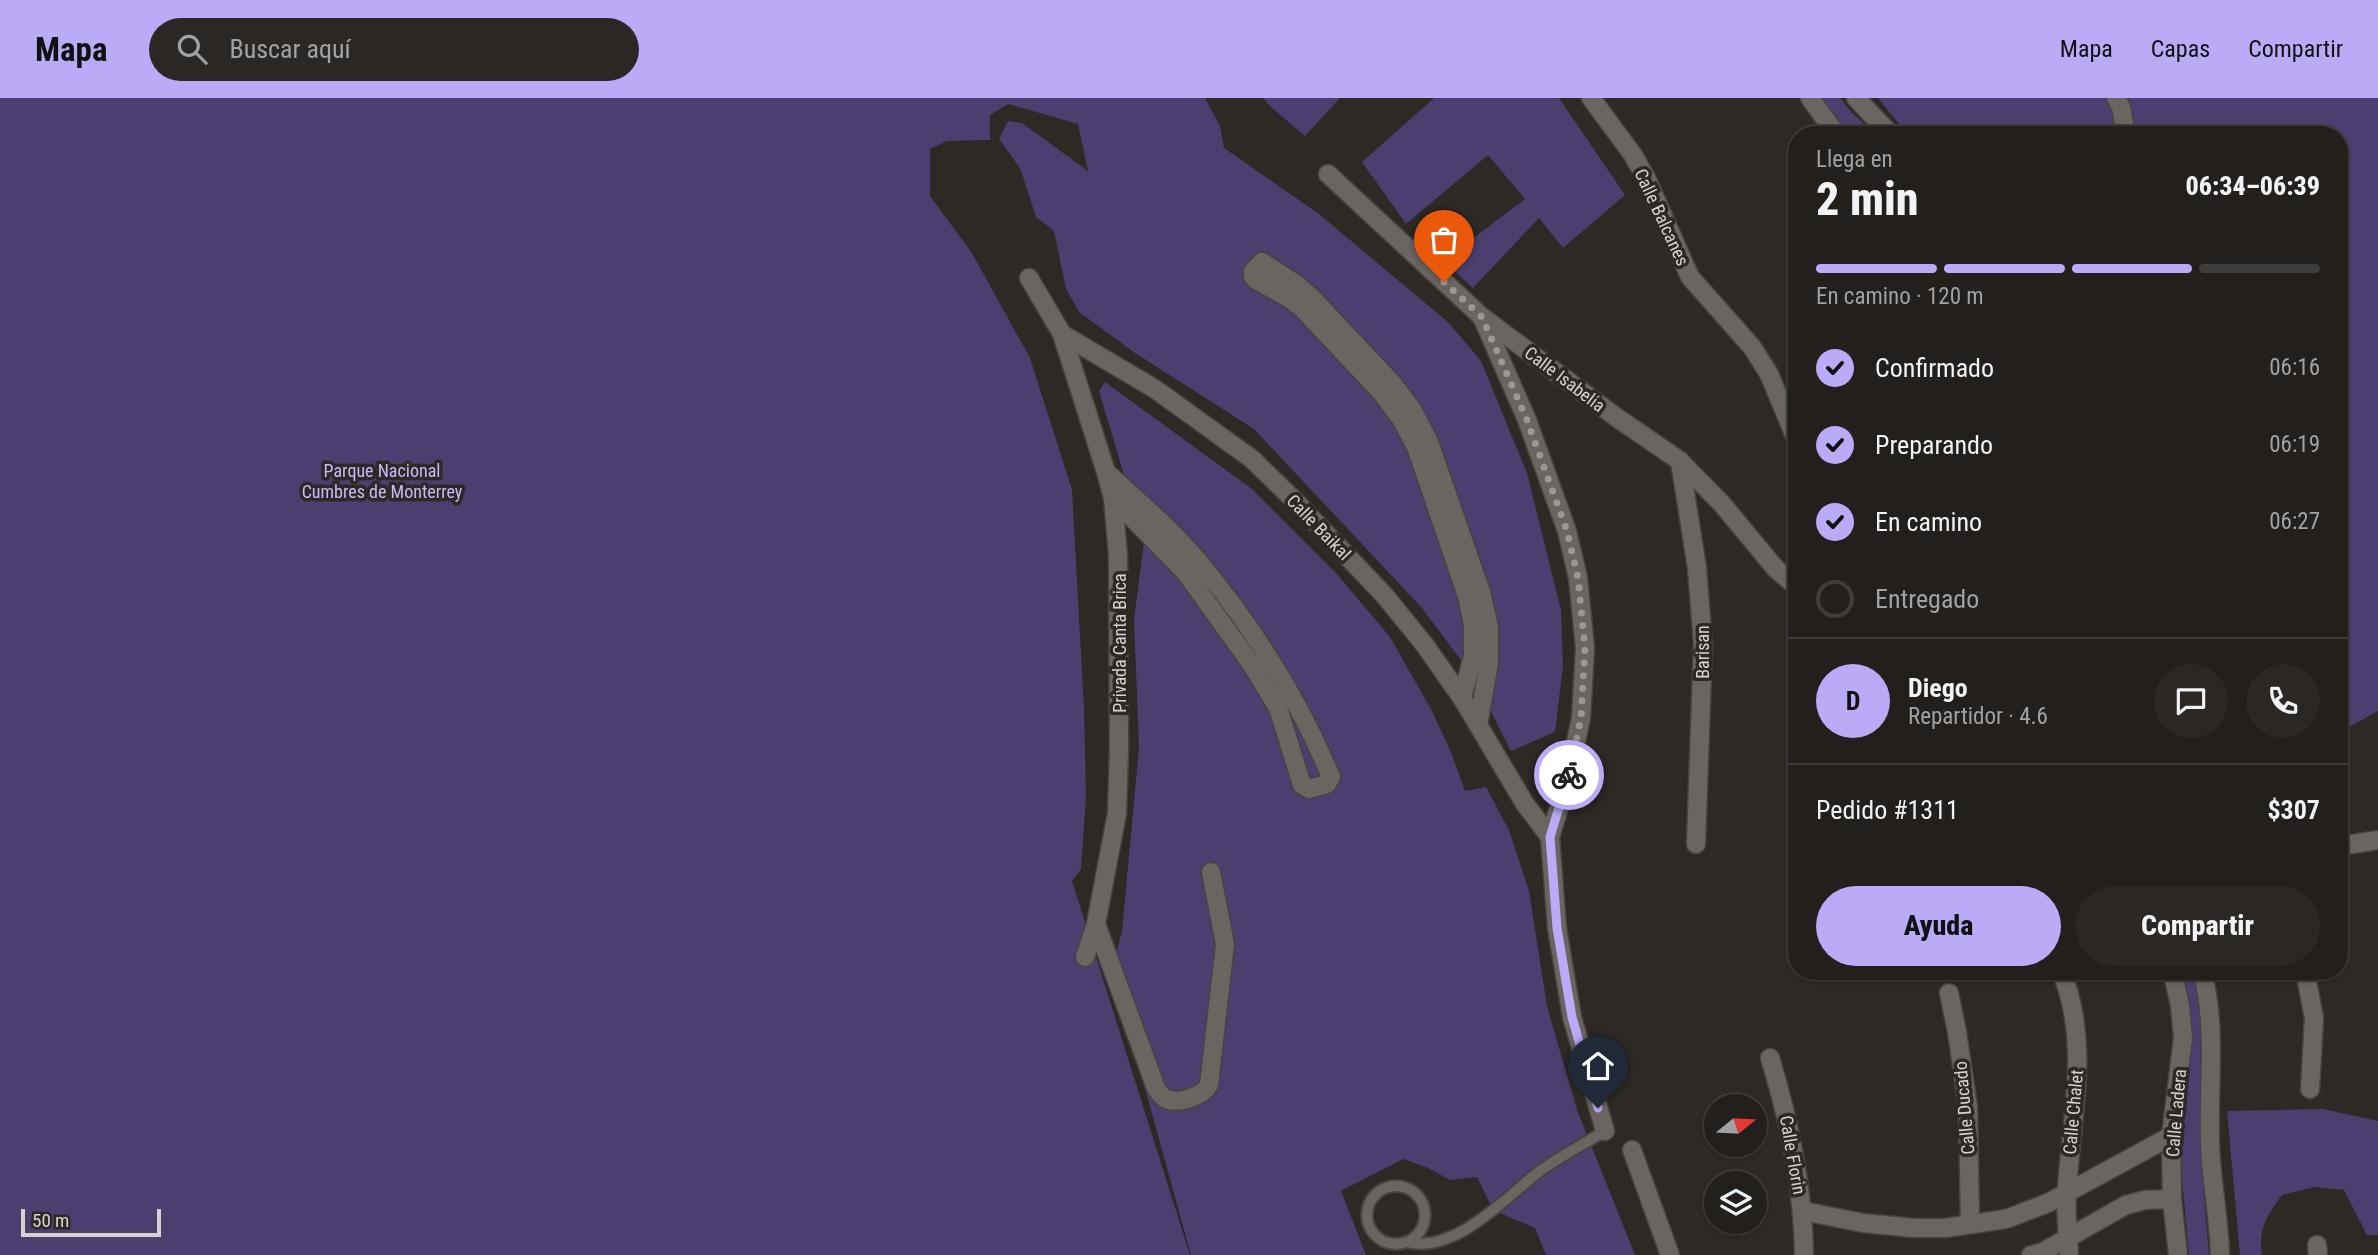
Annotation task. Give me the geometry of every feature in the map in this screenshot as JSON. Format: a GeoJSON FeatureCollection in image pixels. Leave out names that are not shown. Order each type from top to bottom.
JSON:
{"type":"FeatureCollection","features":[{"type":"Feature","properties":{"kind":"street","name":"Calle Balcanes"},"geometry":{"type":"LineString","coordinates":[[1591,98],[1637,163],[1690,277],[1752,347],[1769,374],[1788,419]]}},
{"type":"Feature","properties":{"kind":"street"},"geometry":{"type":"LineString","coordinates":[[1810,98],[1830,126]]}},
{"type":"Feature","properties":{"kind":"street"},"geometry":{"type":"LineString","coordinates":[[1856,98],[1882,126]]}},
{"type":"Feature","properties":{"kind":"street"},"geometry":{"type":"LineString","coordinates":[[2116,98],[2121,107],[2124,126]]}},
{"type":"Feature","properties":{"kind":"street","name":"Calle Isabelia"},"geometry":{"type":"LineString","coordinates":[[1328,174],[1482,317],[1680,461],[1788,579]]}},
{"type":"Feature","properties":{"kind":"street"},"geometry":{"type":"LineString","coordinates":[[1462,698],[1473,656],[1473,625],[1467,596],[1416,447],[1401,419],[1381,392],[1311,317],[1289,298],[1256,280],[1253,271],[1262,262],[1312,298],[1392,383],[1413,411],[1429,442],[1481,592],[1489,626],[1489,663],[1478,725]]}},
{"type":"Feature","properties":{"kind":"street","name":"Calle Baikal"},"geometry":{"type":"LineString","coordinates":[[1029,278],[1062,334],[1155,389],[1252,459],[1385,596],[1424,644],[1462,698],[1525,803],[1550,837]]}},
{"type":"Feature","properties":{"kind":"street"},"geometry":{"type":"LineString","coordinates":[[1482,317],[1523,410],[1567,531],[1583,609],[1585,648],[1581,718],[1568,779],[1550,837],[1557,928],[1572,1017],[1605,1130]]}},
{"type":"Feature","properties":{"kind":"street","name":"Privada Canta Brica"},"geometry":{"type":"LineString","coordinates":[[1062,334],[1113,498],[1119,591],[1117,813],[1096,924],[1085,957]]}},
{"type":"Feature","properties":{"kind":"street","name":"Barisan"},"geometry":{"type":"LineString","coordinates":[[1680,461],[1697,568],[1703,645],[1696,844]]}},
{"type":"Feature","properties":{"kind":"street"},"geometry":{"type":"LineString","coordinates":[[1106,472],[1172,532],[1199,562],[1234,610],[1266,656],[1310,729],[1331,777],[1327,784],[1309,789],[1302,785],[1278,708],[1252,665],[1186,573],[1113,498]]}},
{"type":"Feature","properties":{"kind":"street"},"geometry":{"type":"LineString","coordinates":[[2348,845],[2378,840]]}},
{"type":"Feature","properties":{"kind":"street"},"geometry":{"type":"LineString","coordinates":[[1096,924],[1156,1088],[1162,1097],[1171,1100],[1197,1097],[1205,1093],[1209,1085],[1225,944],[1211,872]]}},
{"type":"Feature","properties":{"kind":"street","name":"Calle Chalet"},"geometry":{"type":"LineString","coordinates":[[2064,980],[2076,1020],[2078,1070],[2066,1193],[2068,1246]]}},
{"type":"Feature","properties":{"kind":"street","name":"Calle Ladera"},"geometry":{"type":"LineString","coordinates":[[2174,980],[2183,1038],[2171,1136],[2172,1199],[2178,1255]]}},
{"type":"Feature","properties":{"kind":"street","name":"Calle Ladera"},"geometry":{"type":"LineString","coordinates":[[2204,980],[2208,993],[2210,1049],[2210,1145],[2221,1255]]}},
{"type":"Feature","properties":{"kind":"street"},"geometry":{"type":"LineString","coordinates":[[2307,980],[2314,1018],[2310,1089]]}},
{"type":"Feature","properties":{"kind":"street","name":"Calle Ducado"},"geometry":{"type":"LineString","coordinates":[[1948,993],[1957,1032],[1968,1107],[1969,1224]]}},
{"type":"Feature","properties":{"kind":"street","name":"Calle Florin"},"geometry":{"type":"LineString","coordinates":[[1770,1058],[1794,1148],[1806,1255]]}},
{"type":"Feature","properties":{"kind":"street"},"geometry":{"type":"LineString","coordinates":[[1803,1211],[1863,1223],[1914,1228],[1945,1228],[2006,1219],[2048,1203],[2171,1136]]}},
{"type":"Feature","properties":{"kind":"street"},"geometry":{"type":"LineString","coordinates":[[1632,1150],[1670,1255]]}},
{"type":"Feature","properties":{"kind":"street"},"geometry":{"type":"LineString","coordinates":[[2031,1255],[2068,1246],[2126,1205],[2145,1200],[2172,1199]]}},
{"type":"Feature","properties":{"kind":"lane"},"geometry":{"type":"LineString","coordinates":[[1407,1242],[1421,1231],[1424,1222],[1423,1204],[1411,1190],[1403,1186],[1385,1188],[1371,1200],[1367,1208],[1368,1226],[1380,1240],[1389,1244],[1407,1242],[1415,1248],[1433,1251],[1459,1243],[1489,1222],[1539,1172],[1605,1130]]}},
{"type":"Feature","properties":{"kind":"green space","name":"Parque Nacional Cumbres de Monterrey"},"geometry":{"type":"Polygon","coordinates":[[[0,98],[1205,98],[1220,126],[1224,148],[1319,214],[1449,323],[1481,361],[1527,473],[1561,610],[1563,666],[1555,732],[1511,751],[1473,676],[1421,607],[1254,429],[1135,353],[1079,312],[1066,289],[1054,231],[1036,217],[1020,168],[999,139],[1008,121],[1022,123],[1088,171],[1078,124],[1008,104],[990,115],[990,140],[947,141],[930,149],[930,196],[972,253],[1030,358],[1072,490],[1086,797],[1081,869],[1072,881],[1190,1255],[0,1255],[0,98]]]}},
{"type":"Feature","properties":{"kind":"green space"},"geometry":{"type":"Polygon","coordinates":[[[1263,98],[1340,98],[1305,136],[1263,98]]]}},
{"type":"Feature","properties":{"kind":"green space"},"geometry":{"type":"Polygon","coordinates":[[[1434,98],[1559,98],[1625,195],[1563,248],[1539,218],[1473,288],[1443,261],[1525,199],[1488,155],[1406,224],[1362,162],[1434,98]]]}},
{"type":"Feature","properties":{"kind":"green space"},"geometry":{"type":"Polygon","coordinates":[[[1820,98],[1840,98],[1866,126],[1842,126],[1820,98]]]}},
{"type":"Feature","properties":{"kind":"green space"},"geometry":{"type":"Polygon","coordinates":[[[1878,98],[2378,98],[2378,711],[2348,728],[2348,126],[1901,126],[1878,98]]]}},
{"type":"Feature","properties":{"kind":"green space"},"geometry":{"type":"Polygon","coordinates":[[[1105,382],[1252,489],[1336,573],[1390,637],[1432,711],[1465,791],[1486,787],[1509,830],[1529,891],[1547,1006],[1577,1110],[1635,1255],[1546,1255],[1535,1228],[1493,1210],[1477,1177],[1450,1180],[1403,1159],[1341,1191],[1366,1255],[1191,1255],[1112,969],[1122,931],[1139,748],[1134,619],[1144,542],[1099,391],[1105,382]]]}},
{"type":"Feature","properties":{"kind":"green space"},"geometry":{"type":"Polygon","coordinates":[[[2182,980],[2197,980],[2203,1036],[2201,1159],[2209,1255],[2189,1255],[2180,1156],[2188,1020],[2182,980]]]}},
{"type":"Feature","properties":{"kind":"green space"},"geometry":{"type":"Polygon","coordinates":[[[2323,1109],[2378,1121],[2378,1235],[2367,1235],[2344,1190],[2315,1187],[2282,1195],[2262,1230],[2262,1255],[2240,1255],[2227,1111],[2323,1109]]]}},
{"type":"Feature","properties":{"kind":"way so far"},"geometry":{"type":"LineString","coordinates":[[1444,282],[1482,317],[1527,420],[1567,531],[1583,609],[1585,648],[1581,718],[1569,775]]}},
{"type":"Feature","properties":{"kind":"route"},"geometry":{"type":"LineString","coordinates":[[1569,775],[1550,837],[1557,928],[1572,1017],[1598,1108]]}}]}
